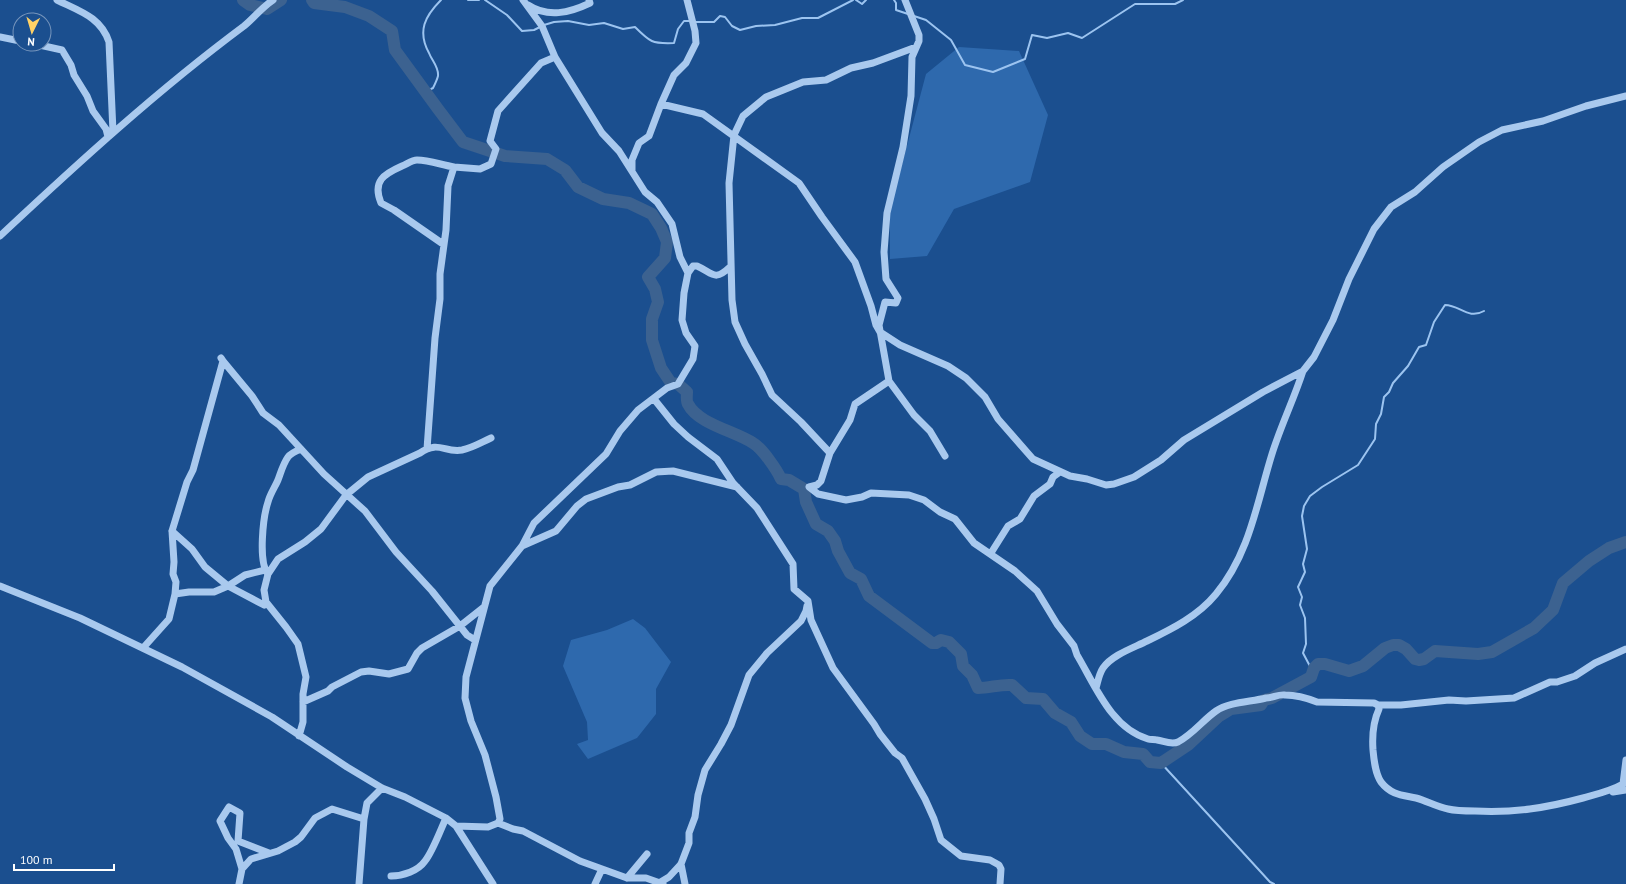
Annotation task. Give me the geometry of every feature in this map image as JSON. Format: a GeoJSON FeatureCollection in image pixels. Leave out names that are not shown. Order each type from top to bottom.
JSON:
{"type":"FeatureCollection","features":[{"type":"Feature","properties":{"kind":"street"},"geometry":{"type":"LineString","coordinates":[[57,0],[90,16],[106,31],[109,42],[110,135]]}},
{"type":"Feature","properties":{"kind":"street"},"geometry":{"type":"LineString","coordinates":[[0,236],[110,135],[211,51],[245,25],[262,8],[273,0]]}},
{"type":"Feature","properties":{"kind":"street"},"geometry":{"type":"LineString","coordinates":[[524,1],[535,9],[559,14],[575,10],[590,3],[589,0]]}},
{"type":"Feature","properties":{"kind":"street"},"geometry":{"type":"LineString","coordinates":[[632,171],[632,160],[639,143],[649,136],[674,75],[686,63],[696,43],[695,31],[687,0]]}},
{"type":"Feature","properties":{"kind":"street"},"geometry":{"type":"LineString","coordinates":[[905,0],[919,35],[912,57],[911,96],[903,147],[887,213],[884,252],[886,279],[898,298],[896,303],[885,302],[879,325],[890,381],[914,414],[930,431],[945,456]]}},
{"type":"Feature","properties":{"kind":"street"},"geometry":{"type":"LineString","coordinates":[[524,1],[542,26],[555,57],[602,133],[620,150],[645,192],[657,202],[672,224],[680,257],[688,274]]}},
{"type":"Feature","properties":{"kind":"street"},"geometry":{"type":"LineString","coordinates":[[0,37],[12,39]]}},
{"type":"Feature","properties":{"kind":"street"},"geometry":{"type":"LineString","coordinates":[[830,453],[772,394],[735,322],[730,267],[728,183],[734,135],[743,116],[766,97],[803,82],[826,80],[851,68],[873,63],[916,47]]}},
{"type":"Feature","properties":{"kind":"street"},"geometry":{"type":"LineString","coordinates":[[52,48],[62,50],[71,65],[74,76],[87,96],[93,111],[110,135]]}},
{"type":"Feature","properties":{"kind":"street"},"geometry":{"type":"LineString","coordinates":[[443,244],[414,223],[381,203],[377,195],[380,179],[416,160],[454,167],[480,168],[491,164],[496,149],[490,141],[498,111],[541,63],[555,57]]}},
{"type":"Feature","properties":{"kind":"street"},"geometry":{"type":"LineString","coordinates":[[1096,688],[1098,677],[1103,667],[1131,648],[1168,631],[1186,620],[1204,607],[1226,581],[1247,540],[1272,455],[1303,371],[1314,357],[1334,320],[1349,279],[1374,229],[1391,207],[1415,192],[1443,166],[1479,142],[1502,130],[1543,121],[1586,106],[1626,96]]}},
{"type":"Feature","properties":{"kind":"street"},"geometry":{"type":"LineString","coordinates":[[661,104],[703,114],[734,135],[799,184],[855,262],[871,306],[876,325],[880,332],[900,345],[948,366],[966,378],[985,397],[998,419],[1033,458],[1060,472],[1070,476],[1087,478],[1106,485],[1114,484],[1134,477],[1161,460],[1184,440],[1263,392],[1303,371]]}},
{"type":"Feature","properties":{"kind":"street"},"geometry":{"type":"LineString","coordinates":[[427,449],[435,338],[440,299],[440,274],[446,230],[448,186],[454,167]]}},
{"type":"Feature","properties":{"kind":"street"},"geometry":{"type":"LineString","coordinates":[[456,826],[488,828],[498,823],[500,819],[485,755],[466,706],[465,685],[475,640],[490,586],[522,546],[534,524],[606,454],[620,431],[634,415],[667,388],[678,384],[693,359],[695,346],[686,333],[682,320],[684,293],[688,274],[693,266],[697,266],[714,276],[722,275],[730,267]]}},
{"type":"Feature","properties":{"kind":"street"},"geometry":{"type":"LineString","coordinates":[[143,648],[169,619],[175,594],[176,582],[173,574],[174,562],[172,531],[187,482],[193,470],[222,360],[252,396],[263,413],[279,425],[324,474],[365,511],[396,552],[419,576],[467,636],[475,640]]}},
{"type":"Feature","properties":{"kind":"street"},"geometry":{"type":"LineString","coordinates":[[890,381],[855,404],[850,420],[830,453],[820,481],[817,485],[809,487],[818,494],[846,500],[862,497],[871,493],[909,495],[924,500],[940,512],[955,519],[974,543],[991,553],[1027,580],[1037,591],[1057,624],[1074,646],[1077,655],[1113,715],[1126,727],[1149,739],[1172,743],[1177,742],[1189,734],[1216,711],[1227,706],[1272,698],[1284,694],[1310,699],[1316,702],[1374,703],[1378,705],[1401,705],[1449,700],[1466,701],[1514,698],[1550,682],[1558,682],[1576,676],[1595,663],[1626,649]]}},
{"type":"Feature","properties":{"kind":"street"},"geometry":{"type":"LineString","coordinates":[[654,399],[674,424],[688,437],[717,459],[733,483],[757,508],[793,564],[794,589],[808,601],[811,620],[833,668],[880,734],[902,758],[931,812],[941,840],[961,856],[990,860],[999,865],[1001,869],[1000,884]]}},
{"type":"Feature","properties":{"kind":"street"},"geometry":{"type":"LineString","coordinates":[[175,594],[189,592],[214,592],[228,586],[245,575],[266,572],[278,559],[305,542],[321,529],[346,495],[368,477],[427,449],[438,446],[453,450],[462,450],[491,438]]}},
{"type":"Feature","properties":{"kind":"street"},"geometry":{"type":"LineString","coordinates":[[299,736],[303,722],[303,702],[306,677],[298,644],[266,602],[264,590],[266,572],[262,555],[262,538],[268,502],[278,480],[282,466],[289,456],[301,449]]}},
{"type":"Feature","properties":{"kind":"street"},"geometry":{"type":"LineString","coordinates":[[522,546],[556,531],[577,506],[586,499],[618,487],[630,485],[656,472],[673,472],[738,487]]}},
{"type":"Feature","properties":{"kind":"street"},"geometry":{"type":"LineString","coordinates":[[991,553],[1008,526],[1020,519],[1034,496],[1050,484],[1053,477],[1060,472]]}},
{"type":"Feature","properties":{"kind":"street"},"geometry":{"type":"LineString","coordinates":[[172,531],[192,549],[205,567],[228,586],[264,605]]}},
{"type":"Feature","properties":{"kind":"street"},"geometry":{"type":"LineString","coordinates":[[0,586],[80,618],[222,688],[272,717],[299,736],[382,788],[405,797],[446,818],[456,826],[493,884]]}},
{"type":"Feature","properties":{"kind":"street"},"geometry":{"type":"LineString","coordinates":[[498,823],[523,831],[580,861],[627,878],[646,878],[661,883],[681,864],[689,842],[689,833],[695,817],[698,795],[705,770],[731,725],[749,675],[767,653],[801,622],[806,611],[808,601]]}},
{"type":"Feature","properties":{"kind":"street"},"geometry":{"type":"LineString","coordinates":[[303,702],[328,691],[332,687],[361,672],[369,671],[389,674],[408,669],[416,653],[422,648],[460,626],[484,607]]}},
{"type":"Feature","properties":{"kind":"street"},"geometry":{"type":"LineString","coordinates":[[1378,705],[1379,709],[1376,714],[1372,735],[1376,770],[1380,780],[1386,787],[1401,796],[1414,798],[1447,809],[1513,812],[1555,805],[1595,795],[1617,788],[1623,784],[1626,760]]}},
{"type":"Feature","properties":{"kind":"street"},"geometry":{"type":"LineString","coordinates":[[358,884],[364,819],[367,803],[382,788]]}},
{"type":"Feature","properties":{"kind":"street"},"geometry":{"type":"LineString","coordinates":[[1595,795],[1626,790]]}},
{"type":"Feature","properties":{"kind":"street"},"geometry":{"type":"LineString","coordinates":[[238,841],[240,813],[228,807],[220,821],[228,838],[236,849],[242,869]]}},
{"type":"Feature","properties":{"kind":"street"},"geometry":{"type":"LineString","coordinates":[[239,884],[242,869],[251,858],[278,851],[295,842],[301,837],[315,818],[332,809],[364,819]]}},
{"type":"Feature","properties":{"kind":"street"},"geometry":{"type":"LineString","coordinates":[[391,876],[400,876],[418,868],[426,861],[446,818]]}},
{"type":"Feature","properties":{"kind":"street"},"geometry":{"type":"LineString","coordinates":[[228,838],[269,853]]}},
{"type":"Feature","properties":{"kind":"street"},"geometry":{"type":"LineString","coordinates":[[627,878],[647,854]]}},
{"type":"Feature","properties":{"kind":"street"},"geometry":{"type":"LineString","coordinates":[[681,864],[684,884]]}},
{"type":"Feature","properties":{"kind":"street"},"geometry":{"type":"LineString","coordinates":[[595,884],[602,869]]}},
{"type":"Feature","properties":{"kind":"shaded area"},"geometry":{"type":"Polygon","coordinates":[[[959,47],[1019,51],[1048,115],[1030,182],[954,209],[927,256],[890,259],[890,210],[926,74],[959,47]]]}},
{"type":"Feature","properties":{"kind":"shaded area"},"geometry":{"type":"Polygon","coordinates":[[[633,619],[645,628],[671,662],[656,689],[656,714],[637,738],[588,759],[577,744],[588,740],[587,722],[563,666],[571,640],[607,630],[633,619]]]}},
{"type":"Feature","properties":{"kind":"waterway"},"geometry":{"type":"LineString","coordinates":[[243,0],[250,5],[267,9],[281,0]]}},
{"type":"Feature","properties":{"kind":"waterway"},"geometry":{"type":"LineString","coordinates":[[312,0],[314,3],[345,7],[369,16],[392,31],[395,50],[463,142],[505,156],[547,159],[565,170],[578,187],[603,199],[629,203],[652,214],[661,228],[667,242],[665,258],[648,277],[655,289],[658,302],[652,319],[652,340],[661,368],[671,383],[678,384],[687,392],[687,403],[693,411],[708,422],[753,443],[761,449],[781,479],[789,480],[804,489],[806,502],[816,524],[828,531],[835,541],[838,551],[850,573],[861,579],[869,596],[932,643],[936,643],[941,640],[949,642],[961,654],[963,666],[972,675],[978,688],[1012,685],[1026,698],[1043,699],[1055,713],[1071,722],[1080,736],[1092,744],[1106,744],[1124,752],[1143,754],[1150,762],[1161,763],[1188,745],[1218,717],[1231,709],[1261,705],[1264,700],[1272,698],[1311,677],[1314,668],[1318,664],[1325,664],[1349,671],[1363,666],[1385,648],[1393,645],[1399,645],[1406,649],[1415,659],[1419,660],[1424,659],[1435,651],[1478,654],[1492,652],[1534,628],[1553,610],[1563,583],[1589,561],[1609,548],[1626,542]]}},
{"type":"Feature","properties":{"kind":"waterway"},"geometry":{"type":"LineString","coordinates":[[425,92],[433,88],[438,78],[438,73],[425,45],[423,31],[424,24],[435,6],[441,0]]}},
{"type":"Feature","properties":{"kind":"waterway"},"geometry":{"type":"LineString","coordinates":[[468,0],[479,0]]}},
{"type":"Feature","properties":{"kind":"waterway"},"geometry":{"type":"LineString","coordinates":[[485,0],[507,15],[522,31],[534,30],[540,27]]}},
{"type":"Feature","properties":{"kind":"waterway"},"geometry":{"type":"LineString","coordinates":[[695,22],[714,22],[720,16],[725,17],[732,26],[740,30],[756,26],[775,25],[802,18],[818,18],[853,0]]}},
{"type":"Feature","properties":{"kind":"waterway"},"geometry":{"type":"LineString","coordinates":[[856,0],[862,4],[866,0]]}},
{"type":"Feature","properties":{"kind":"waterway"},"geometry":{"type":"LineString","coordinates":[[894,0],[896,3],[896,10],[908,14]]}},
{"type":"Feature","properties":{"kind":"waterway"},"geometry":{"type":"LineString","coordinates":[[914,16],[926,20],[951,40],[965,65],[993,72],[1025,59],[1032,35],[1047,38],[1068,33],[1082,38],[1135,4],[1175,4],[1183,0]]}},
{"type":"Feature","properties":{"kind":"waterway"},"geometry":{"type":"LineString","coordinates":[[544,25],[554,22],[568,21],[589,25],[604,23],[623,29],[635,27],[644,36],[652,41],[674,43],[678,29],[684,21],[690,21]]}},
{"type":"Feature","properties":{"kind":"waterway"},"geometry":{"type":"LineString","coordinates":[[1313,672],[1303,653],[1306,644],[1305,618],[1300,605],[1302,597],[1298,587],[1305,572],[1303,564],[1307,549],[1302,516],[1304,506],[1310,496],[1358,465],[1375,439],[1376,424],[1381,414],[1384,397],[1389,392],[1393,383],[1408,366],[1419,347],[1426,345],[1434,322],[1445,305],[1473,314],[1484,311]]}},
{"type":"Feature","properties":{"kind":"waterway"},"geometry":{"type":"LineString","coordinates":[[1161,763],[1270,882],[1274,884]]}}]}
